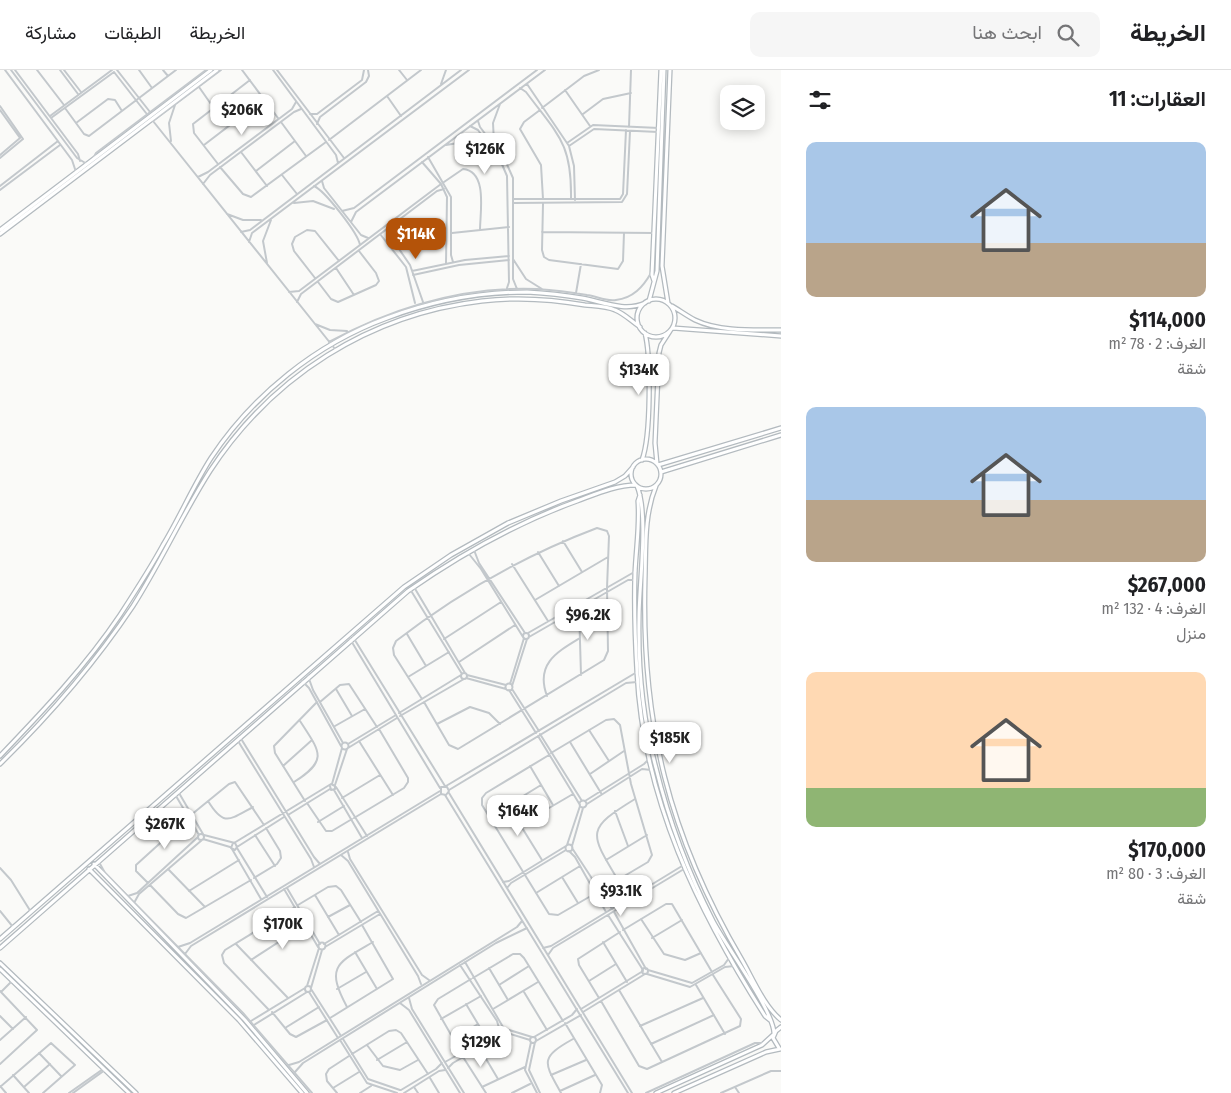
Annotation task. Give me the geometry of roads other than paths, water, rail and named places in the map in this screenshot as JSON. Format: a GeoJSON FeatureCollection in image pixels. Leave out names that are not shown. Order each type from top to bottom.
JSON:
{"type":"FeatureCollection","features":[{"type":"Feature","properties":{"kind":"street"},"geometry":{"type":"LineString","coordinates":[[5,70],[69,156],[76,172]]}},
{"type":"Feature","properties":{"kind":"street"},"geometry":{"type":"LineString","coordinates":[[11,70],[73,153],[80,161],[87,164]]}},
{"type":"Feature","properties":{"kind":"street"},"geometry":{"type":"LineString","coordinates":[[15,70],[78,154],[80,161]]}},
{"type":"Feature","properties":{"kind":"street"},"geometry":{"type":"LineString","coordinates":[[37,70],[84,134],[89,136],[176,70]]}},
{"type":"Feature","properties":{"kind":"street"},"geometry":{"type":"LineString","coordinates":[[60,70],[80,93]]}},
{"type":"Feature","properties":{"kind":"street"},"geometry":{"type":"LineString","coordinates":[[64,70],[80,93]]}},
{"type":"Feature","properties":{"kind":"street"},"geometry":{"type":"LineString","coordinates":[[117,70],[150,112],[150,118]]}},
{"type":"Feature","properties":{"kind":"street"},"geometry":{"type":"LineString","coordinates":[[139,70],[152,88]]}},
{"type":"Feature","properties":{"kind":"street"},"geometry":{"type":"LineString","coordinates":[[163,70],[168,76]]}},
{"type":"Feature","properties":{"kind":"street"},"geometry":{"type":"LineString","coordinates":[[150,112],[206,70]]}},
{"type":"Feature","properties":{"kind":"street"},"geometry":{"type":"LineString","coordinates":[[0,234],[211,70]]}},
{"type":"Feature","properties":{"kind":"street"},"geometry":{"type":"LineString","coordinates":[[150,118],[176,104],[199,87],[217,70]]}},
{"type":"Feature","properties":{"kind":"street"},"geometry":{"type":"LineString","coordinates":[[0,230],[93,159],[221,70]]}},
{"type":"Feature","properties":{"kind":"street"},"geometry":{"type":"LineString","coordinates":[[242,70],[278,119]]}},
{"type":"Feature","properties":{"kind":"street"},"geometry":{"type":"LineString","coordinates":[[273,70],[336,155],[338,163]]}},
{"type":"Feature","properties":{"kind":"street"},"geometry":{"type":"LineString","coordinates":[[277,70],[339,154],[344,158]]}},
{"type":"Feature","properties":{"kind":"street"},"geometry":{"type":"LineString","coordinates":[[310,114],[317,114],[362,80],[364,70]]}},
{"type":"Feature","properties":{"kind":"street"},"geometry":{"type":"LineString","coordinates":[[317,124],[320,117],[366,82],[369,76],[368,70]]}},
{"type":"Feature","properties":{"kind":"street"},"geometry":{"type":"LineString","coordinates":[[399,70],[407,81]]}},
{"type":"Feature","properties":{"kind":"street"},"geometry":{"type":"LineString","coordinates":[[329,140],[421,70]]}},
{"type":"Feature","properties":{"kind":"street"},"geometry":{"type":"LineString","coordinates":[[440,86],[446,70]]}},
{"type":"Feature","properties":{"kind":"street"},"geometry":{"type":"LineString","coordinates":[[241,232],[250,230],[460,70]]}},
{"type":"Feature","properties":{"kind":"street"},"geometry":{"type":"LineString","coordinates":[[249,242],[252,234],[272,218],[469,70]]}},
{"type":"Feature","properties":{"kind":"street"},"geometry":{"type":"LineString","coordinates":[[342,211],[350,211],[537,70]]}},
{"type":"Feature","properties":{"kind":"street"},"geometry":{"type":"LineString","coordinates":[[351,222],[353,215],[544,70]]}},
{"type":"Feature","properties":{"kind":"street"},"geometry":{"type":"LineString","coordinates":[[544,200],[543,174],[540,161],[520,128],[524,122],[541,108],[584,76],[599,70]]}},
{"type":"Feature","properties":{"kind":"street"},"geometry":{"type":"LineString","coordinates":[[629,127],[631,70]]}},
{"type":"Feature","properties":{"kind":"street"},"geometry":{"type":"LineString","coordinates":[[654,282],[654,233],[663,70]]}},
{"type":"Feature","properties":{"kind":"street"},"geometry":{"type":"LineString","coordinates":[[640,327],[638,312],[647,302],[656,277],[663,70]]}},
{"type":"Feature","properties":{"kind":"street"},"geometry":{"type":"LineString","coordinates":[[670,70],[662,277],[669,304],[675,314],[671,330],[661,345],[659,353],[655,443],[657,464],[661,472],[648,514],[644,618],[648,695],[658,751],[681,833],[719,920],[753,979],[781,1020]]}},
{"type":"Feature","properties":{"kind":"street"},"geometry":{"type":"LineString","coordinates":[[51,117],[113,71]]}},
{"type":"Feature","properties":{"kind":"street"},"geometry":{"type":"LineString","coordinates":[[64,107],[80,93],[113,71]]}},
{"type":"Feature","properties":{"kind":"street"},"geometry":{"type":"LineString","coordinates":[[113,71],[336,350]]}},
{"type":"Feature","properties":{"kind":"street"},"geometry":{"type":"LineString","coordinates":[[250,80],[195,120],[192,125],[194,133],[246,197],[254,196],[326,142]]}},
{"type":"Feature","properties":{"kind":"street"},"geometry":{"type":"LineString","coordinates":[[527,83],[528,88],[560,137],[569,158],[571,200]]}},
{"type":"Feature","properties":{"kind":"street"},"geometry":{"type":"LineString","coordinates":[[199,87],[213,107]]}},
{"type":"Feature","properties":{"kind":"street"},"geometry":{"type":"LineString","coordinates":[[520,88],[541,108],[569,146],[573,158],[575,200]]}},
{"type":"Feature","properties":{"kind":"street"},"geometry":{"type":"LineString","coordinates":[[525,91],[528,88]]}},
{"type":"Feature","properties":{"kind":"street"},"geometry":{"type":"LineString","coordinates":[[565,90],[590,126]]}},
{"type":"Feature","properties":{"kind":"street"},"geometry":{"type":"LineString","coordinates":[[583,114],[606,98],[631,93]]}},
{"type":"Feature","properties":{"kind":"street"},"geometry":{"type":"LineString","coordinates":[[387,96],[401,116]]}},
{"type":"Feature","properties":{"kind":"street"},"geometry":{"type":"LineString","coordinates":[[76,123],[108,99],[115,100],[122,110]]}},
{"type":"Feature","properties":{"kind":"street"},"geometry":{"type":"LineString","coordinates":[[203,145],[264,99]]}},
{"type":"Feature","properties":{"kind":"street"},"geometry":{"type":"LineString","coordinates":[[203,184],[219,166],[293,108],[296,102]]}},
{"type":"Feature","properties":{"kind":"street"},"geometry":{"type":"LineString","coordinates":[[494,145],[493,123],[502,102]]}},
{"type":"Feature","properties":{"kind":"street"},"geometry":{"type":"LineString","coordinates":[[171,144],[169,122],[176,104]]}},
{"type":"Feature","properties":{"kind":"street"},"geometry":{"type":"LineString","coordinates":[[0,106],[23,139],[0,156]]}},
{"type":"Feature","properties":{"kind":"street"},"geometry":{"type":"LineString","coordinates":[[198,177],[241,152],[295,111],[301,109]]}},
{"type":"Feature","properties":{"kind":"street"},"geometry":{"type":"LineString","coordinates":[[0,110],[20,138],[0,156]]}},
{"type":"Feature","properties":{"kind":"street"},"geometry":{"type":"LineString","coordinates":[[317,114],[320,117]]}},
{"type":"Feature","properties":{"kind":"street"},"geometry":{"type":"LineString","coordinates":[[478,120],[480,127],[511,170],[514,200],[513,282],[517,289]]}},
{"type":"Feature","properties":{"kind":"street"},"geometry":{"type":"LineString","coordinates":[[281,122],[307,156]]}},
{"type":"Feature","properties":{"kind":"street"},"geometry":{"type":"LineString","coordinates":[[470,126],[477,129],[494,152],[505,169],[508,179],[509,282],[506,289]]}},
{"type":"Feature","properties":{"kind":"street"},"geometry":{"type":"LineString","coordinates":[[567,142],[590,126],[659,130]]}},
{"type":"Feature","properties":{"kind":"street"},"geometry":{"type":"LineString","coordinates":[[569,146],[592,130],[659,130]]}},
{"type":"Feature","properties":{"kind":"street"},"geometry":{"type":"LineString","coordinates":[[514,203],[596,204],[622,202],[627,196],[626,130]]}},
{"type":"Feature","properties":{"kind":"street"},"geometry":{"type":"LineString","coordinates":[[514,200],[620,200],[626,183],[630,130]]}},
{"type":"Feature","properties":{"kind":"street"},"geometry":{"type":"LineString","coordinates":[[256,171],[295,141]]}},
{"type":"Feature","properties":{"kind":"street"},"geometry":{"type":"LineString","coordinates":[[444,146],[470,141],[494,152]]}},
{"type":"Feature","properties":{"kind":"street"},"geometry":{"type":"LineString","coordinates":[[0,186],[58,142]]}},
{"type":"Feature","properties":{"kind":"street"},"geometry":{"type":"LineString","coordinates":[[0,190],[60,144]]}},
{"type":"Feature","properties":{"kind":"street"},"geometry":{"type":"LineString","coordinates":[[241,152],[267,186]]}},
{"type":"Feature","properties":{"kind":"street"},"geometry":{"type":"LineString","coordinates":[[69,156],[73,153]]}},
{"type":"Feature","properties":{"kind":"street"},"geometry":{"type":"LineString","coordinates":[[428,157],[451,196],[451,258],[453,262]]}},
{"type":"Feature","properties":{"kind":"street"},"geometry":{"type":"LineString","coordinates":[[422,162],[441,184],[448,200],[446,263]]}},
{"type":"Feature","properties":{"kind":"street"},"geometry":{"type":"LineString","coordinates":[[444,182],[463,169],[470,171],[477,177],[480,186],[480,230]]}},
{"type":"Feature","properties":{"kind":"street"},"geometry":{"type":"LineString","coordinates":[[282,175],[297,194]]}},
{"type":"Feature","properties":{"kind":"street"},"geometry":{"type":"LineString","coordinates":[[322,181],[323,186],[362,236],[368,238]]}},
{"type":"Feature","properties":{"kind":"street"},"geometry":{"type":"LineString","coordinates":[[289,292],[298,291],[441,184]]}},
{"type":"Feature","properties":{"kind":"street"},"geometry":{"type":"LineString","coordinates":[[314,186],[319,189],[337,211],[358,239],[360,245]]}},
{"type":"Feature","properties":{"kind":"street"},"geometry":{"type":"LineString","coordinates":[[319,189],[323,186]]}},
{"type":"Feature","properties":{"kind":"street"},"geometry":{"type":"LineString","coordinates":[[297,302],[301,294],[437,191],[444,189]]}},
{"type":"Feature","properties":{"kind":"street"},"geometry":{"type":"LineString","coordinates":[[292,204],[313,200],[337,211]]}},
{"type":"Feature","properties":{"kind":"street"},"geometry":{"type":"LineString","coordinates":[[543,203],[542,252],[545,258],[612,270],[618,269],[623,261],[624,232]]}},
{"type":"Feature","properties":{"kind":"street"},"geometry":{"type":"LineString","coordinates":[[350,211],[353,215]]}},
{"type":"Feature","properties":{"kind":"street"},"geometry":{"type":"LineString","coordinates":[[227,214],[243,220],[264,219]]}},
{"type":"Feature","properties":{"kind":"street"},"geometry":{"type":"LineString","coordinates":[[268,265],[263,241],[272,218]]}},
{"type":"Feature","properties":{"kind":"street"},"geometry":{"type":"LineString","coordinates":[[451,233],[509,227]]}},
{"type":"Feature","properties":{"kind":"street"},"geometry":{"type":"LineString","coordinates":[[250,230],[252,234]]}},
{"type":"Feature","properties":{"kind":"street"},"geometry":{"type":"LineString","coordinates":[[315,278],[292,249],[292,242],[295,237],[307,230],[315,231],[338,260]]}},
{"type":"Feature","properties":{"kind":"street"},"geometry":{"type":"LineString","coordinates":[[386,230],[412,271],[419,298],[423,302]]}},
{"type":"Feature","properties":{"kind":"street"},"geometry":{"type":"LineString","coordinates":[[542,232],[654,233]]}},
{"type":"Feature","properties":{"kind":"street"},"geometry":{"type":"LineString","coordinates":[[380,234],[406,266],[415,304]]}},
{"type":"Feature","properties":{"kind":"street"},"geometry":{"type":"LineString","coordinates":[[358,239],[362,236]]}},
{"type":"Feature","properties":{"kind":"street"},"geometry":{"type":"LineString","coordinates":[[318,282],[335,301],[341,301],[354,296],[376,285],[379,280],[358,251]]}},
{"type":"Feature","properties":{"kind":"street"},"geometry":{"type":"LineString","coordinates":[[412,271],[446,263],[509,256]]}},
{"type":"Feature","properties":{"kind":"street"},"geometry":{"type":"LineString","coordinates":[[513,259],[526,279],[544,290]]}},
{"type":"Feature","properties":{"kind":"street"},"geometry":{"type":"LineString","coordinates":[[413,275],[459,265],[509,260]]}},
{"type":"Feature","properties":{"kind":"street"},"geometry":{"type":"LineString","coordinates":[[576,293],[581,264]]}},
{"type":"Feature","properties":{"kind":"street"},"geometry":{"type":"LineString","coordinates":[[336,268],[354,296]]}},
{"type":"Feature","properties":{"kind":"street"},"geometry":{"type":"LineString","coordinates":[[330,343],[388,318],[429,304],[460,297],[526,292],[564,295],[610,302],[622,299],[637,291],[653,271]]}},
{"type":"Feature","properties":{"kind":"street"},"geometry":{"type":"LineString","coordinates":[[656,277],[662,277]]}},
{"type":"Feature","properties":{"kind":"street"},"geometry":{"type":"LineString","coordinates":[[0,756],[66,685],[113,624],[164,545],[204,470],[232,430],[277,384],[330,343],[349,331],[385,314],[415,304],[464,293],[506,289],[576,293],[627,307],[659,299],[705,323],[754,330],[781,330]]}},
{"type":"Feature","properties":{"kind":"street"},"geometry":{"type":"LineString","coordinates":[[298,291],[301,294]]}},
{"type":"Feature","properties":{"kind":"street"},"geometry":{"type":"LineString","coordinates":[[0,764],[65,696],[118,628],[158,566],[202,484],[232,439],[272,396],[319,359],[372,330],[407,317],[473,302],[528,299],[613,309],[640,327],[645,333],[649,371],[646,434],[642,460]]}},
{"type":"Feature","properties":{"kind":"street"},"geometry":{"type":"LineString","coordinates":[[600,307],[602,302]]}},
{"type":"Feature","properties":{"kind":"street"},"geometry":{"type":"LineString","coordinates":[[313,322],[330,330],[349,331]]}},
{"type":"Feature","properties":{"kind":"street"},"geometry":{"type":"LineString","coordinates":[[634,323],[647,344]]}},
{"type":"Feature","properties":{"kind":"street"},"geometry":{"type":"LineString","coordinates":[[703,330],[705,323]]}},
{"type":"Feature","properties":{"kind":"street"},"geometry":{"type":"LineString","coordinates":[[645,333],[658,337],[671,330],[703,330],[781,336]]}},
{"type":"Feature","properties":{"kind":"street"},"geometry":{"type":"LineString","coordinates":[[315,355],[319,359]]}},
{"type":"Feature","properties":{"kind":"street"},"geometry":{"type":"LineString","coordinates":[[0,939],[404,586],[480,537],[537,510],[615,482],[628,474],[642,460],[650,460],[657,464],[781,428]]}},
{"type":"Feature","properties":{"kind":"street"},"geometry":{"type":"LineString","coordinates":[[661,472],[781,435]]}},
{"type":"Feature","properties":{"kind":"street"},"geometry":{"type":"LineString","coordinates":[[681,458],[684,465]]}},
{"type":"Feature","properties":{"kind":"street"},"geometry":{"type":"LineString","coordinates":[[633,467],[631,475],[640,495],[643,509],[637,578],[637,682],[651,770],[683,867],[710,924],[765,1016],[772,1020]]}},
{"type":"Feature","properties":{"kind":"street"},"geometry":{"type":"LineString","coordinates":[[615,482],[616,488]]}},
{"type":"Feature","properties":{"kind":"street"},"geometry":{"type":"LineString","coordinates":[[0,948],[302,681],[412,588],[474,548],[540,515],[616,488],[636,486],[648,489],[656,486]]}},
{"type":"Feature","properties":{"kind":"street"},"geometry":{"type":"LineString","coordinates":[[592,490],[594,495]]}},
{"type":"Feature","properties":{"kind":"street"},"geometry":{"type":"LineString","coordinates":[[640,495],[638,501],[636,571],[639,633],[643,697],[654,763],[672,825],[688,869],[714,923],[772,1020],[775,1044],[780,1049]]}},
{"type":"Feature","properties":{"kind":"street"},"geometry":{"type":"LineString","coordinates":[[597,528],[604,529],[610,536],[607,588],[607,656],[601,663],[456,749],[449,745],[424,700],[408,677],[393,650],[396,641],[429,616],[488,577],[538,552],[597,528]]}},
{"type":"Feature","properties":{"kind":"street"},"geometry":{"type":"LineString","coordinates":[[491,532],[491,535],[494,537]]}},
{"type":"Feature","properties":{"kind":"street"},"geometry":{"type":"LineString","coordinates":[[480,537],[484,543]]}},
{"type":"Feature","properties":{"kind":"street"},"geometry":{"type":"LineString","coordinates":[[563,541],[582,572]]}},
{"type":"Feature","properties":{"kind":"street"},"geometry":{"type":"LineString","coordinates":[[474,548],[479,563],[526,633],[510,688]]}},
{"type":"Feature","properties":{"kind":"street"},"geometry":{"type":"LineString","coordinates":[[467,552],[474,558],[488,577],[501,601],[526,638]]}},
{"type":"Feature","properties":{"kind":"street"},"geometry":{"type":"LineString","coordinates":[[538,552],[559,586]]}},
{"type":"Feature","properties":{"kind":"street"},"geometry":{"type":"LineString","coordinates":[[535,600],[608,557]]}},
{"type":"Feature","properties":{"kind":"street"},"geometry":{"type":"LineString","coordinates":[[512,564],[549,622]]}},
{"type":"Feature","properties":{"kind":"street"},"geometry":{"type":"LineString","coordinates":[[526,633],[549,622],[636,571]]}},
{"type":"Feature","properties":{"kind":"street"},"geometry":{"type":"LineString","coordinates":[[526,638],[628,580],[637,578]]}},
{"type":"Feature","properties":{"kind":"street"},"geometry":{"type":"LineString","coordinates":[[412,588],[461,675],[465,679],[510,688]]}},
{"type":"Feature","properties":{"kind":"street"},"geometry":{"type":"LineString","coordinates":[[444,638],[501,601]]}},
{"type":"Feature","properties":{"kind":"street"},"geometry":{"type":"LineString","coordinates":[[579,608],[581,675]]}},
{"type":"Feature","properties":{"kind":"street"},"geometry":{"type":"LineString","coordinates":[[429,616],[466,674],[465,679]]}},
{"type":"Feature","properties":{"kind":"street"},"geometry":{"type":"LineString","coordinates":[[458,662],[516,624]]}},
{"type":"Feature","properties":{"kind":"street"},"geometry":{"type":"LineString","coordinates":[[406,633],[426,666]]}},
{"type":"Feature","properties":{"kind":"street"},"geometry":{"type":"LineString","coordinates":[[526,633],[526,638]]}},
{"type":"Feature","properties":{"kind":"street"},"geometry":{"type":"LineString","coordinates":[[352,638],[423,755],[446,786],[581,1016],[632,1093]]}},
{"type":"Feature","properties":{"kind":"street"},"geometry":{"type":"LineString","coordinates":[[547,696],[543,683],[550,658],[580,638]]}},
{"type":"Feature","properties":{"kind":"street"},"geometry":{"type":"LineString","coordinates":[[408,677],[449,652]]}},
{"type":"Feature","properties":{"kind":"street"},"geometry":{"type":"LineString","coordinates":[[317,661],[321,665]]}},
{"type":"Feature","properties":{"kind":"street"},"geometry":{"type":"LineString","coordinates":[[307,669],[312,673]]}},
{"type":"Feature","properties":{"kind":"street"},"geometry":{"type":"LineString","coordinates":[[178,947],[190,943],[266,896],[284,888],[314,868],[348,851],[446,786],[538,734],[637,672]]}},
{"type":"Feature","properties":{"kind":"street"},"geometry":{"type":"LineString","coordinates":[[424,700],[461,675],[466,674],[506,685],[510,688],[581,806]]}},
{"type":"Feature","properties":{"kind":"street"},"geometry":{"type":"LineString","coordinates":[[308,676],[319,702]]}},
{"type":"Feature","properties":{"kind":"street"},"geometry":{"type":"LineString","coordinates":[[328,718],[335,726],[344,743],[348,744],[365,736],[424,700],[465,679]]}},
{"type":"Feature","properties":{"kind":"street"},"geometry":{"type":"LineString","coordinates":[[302,681],[319,702],[342,747]]}},
{"type":"Feature","properties":{"kind":"street"},"geometry":{"type":"LineString","coordinates":[[566,717],[628,682],[637,682]]}},
{"type":"Feature","properties":{"kind":"street"},"geometry":{"type":"LineString","coordinates":[[342,684],[350,684],[408,780],[406,786],[393,795],[329,831],[324,829],[318,822],[274,751],[274,744],[319,702],[342,684]]}},
{"type":"Feature","properties":{"kind":"street"},"geometry":{"type":"LineString","coordinates":[[336,689],[352,716]]}},
{"type":"Feature","properties":{"kind":"street"},"geometry":{"type":"LineString","coordinates":[[335,726],[366,708]]}},
{"type":"Feature","properties":{"kind":"street"},"geometry":{"type":"LineString","coordinates":[[437,724],[463,709],[470,708],[489,713],[500,724]]}},
{"type":"Feature","properties":{"kind":"street"},"geometry":{"type":"LineString","coordinates":[[294,782],[311,771],[318,753],[300,720]]}},
{"type":"Feature","properties":{"kind":"street"},"geometry":{"type":"LineString","coordinates":[[606,720],[616,720],[620,725],[629,776],[652,851],[651,859],[578,904],[553,916],[547,912],[482,805],[483,796],[570,742],[606,720]]}},
{"type":"Feature","properties":{"kind":"street"},"geometry":{"type":"LineString","coordinates":[[589,730],[609,761]]}},
{"type":"Feature","properties":{"kind":"street"},"geometry":{"type":"LineString","coordinates":[[342,747],[347,748],[365,736]]}},
{"type":"Feature","properties":{"kind":"street"},"geometry":{"type":"LineString","coordinates":[[238,738],[298,835],[314,868]]}},
{"type":"Feature","properties":{"kind":"street"},"geometry":{"type":"LineString","coordinates":[[283,766],[312,740]]}},
{"type":"Feature","properties":{"kind":"street"},"geometry":{"type":"LineString","coordinates":[[360,741],[393,795]]}},
{"type":"Feature","properties":{"kind":"street"},"geometry":{"type":"LineString","coordinates":[[570,742],[601,793]]}},
{"type":"Feature","properties":{"kind":"street"},"geometry":{"type":"LineString","coordinates":[[344,743],[333,786],[344,806],[367,836]]}},
{"type":"Feature","properties":{"kind":"street"},"geometry":{"type":"LineString","coordinates":[[306,802],[333,786],[348,744]]}},
{"type":"Feature","properties":{"kind":"street"},"geometry":{"type":"LineString","coordinates":[[590,774],[624,751]]}},
{"type":"Feature","properties":{"kind":"street"},"geometry":{"type":"LineString","coordinates":[[445,795],[507,752]]}},
{"type":"Feature","properties":{"kind":"street"},"geometry":{"type":"LineString","coordinates":[[550,754],[585,802]]}},
{"type":"Feature","properties":{"kind":"street"},"geometry":{"type":"LineString","coordinates":[[423,755],[440,791],[445,795],[522,921],[548,954],[628,1093]]}},
{"type":"Feature","properties":{"kind":"street"},"geometry":{"type":"LineString","coordinates":[[502,882],[568,851],[572,847],[581,806],[629,776],[649,758]]}},
{"type":"Feature","properties":{"kind":"street"},"geometry":{"type":"LineString","coordinates":[[530,766],[554,805]]}},
{"type":"Feature","properties":{"kind":"street"},"geometry":{"type":"LineString","coordinates":[[507,888],[523,873],[566,846],[581,806],[585,802],[644,768],[651,770]]}},
{"type":"Feature","properties":{"kind":"street"},"geometry":{"type":"LineString","coordinates":[[342,798],[380,775]]}},
{"type":"Feature","properties":{"kind":"street"},"geometry":{"type":"LineString","coordinates":[[235,782],[253,807],[281,853],[280,860],[275,866],[191,916],[180,916],[136,870],[136,865],[208,801],[229,784],[235,782]]}},
{"type":"Feature","properties":{"kind":"street"},"geometry":{"type":"LineString","coordinates":[[489,817],[541,785]]}},
{"type":"Feature","properties":{"kind":"street"},"geometry":{"type":"LineString","coordinates":[[333,786],[353,818],[362,839]]}},
{"type":"Feature","properties":{"kind":"street"},"geometry":{"type":"LineString","coordinates":[[232,849],[285,814],[333,786]]}},
{"type":"Feature","properties":{"kind":"street"},"geometry":{"type":"LineString","coordinates":[[128,896],[149,884],[203,839],[203,835],[176,792]]}},
{"type":"Feature","properties":{"kind":"street"},"geometry":{"type":"LineString","coordinates":[[520,825],[573,794]]}},
{"type":"Feature","properties":{"kind":"street"},"geometry":{"type":"LineString","coordinates":[[618,880],[598,845],[598,832],[603,820],[635,798]]}},
{"type":"Feature","properties":{"kind":"street"},"geometry":{"type":"LineString","coordinates":[[208,801],[217,815],[226,820],[232,819],[253,807]]}},
{"type":"Feature","properties":{"kind":"street"},"geometry":{"type":"LineString","coordinates":[[318,822],[344,806]]}},
{"type":"Feature","properties":{"kind":"street"},"geometry":{"type":"LineString","coordinates":[[508,806],[542,860]]}},
{"type":"Feature","properties":{"kind":"street"},"geometry":{"type":"LineString","coordinates":[[615,811],[628,846]]}},
{"type":"Feature","properties":{"kind":"street"},"geometry":{"type":"LineString","coordinates":[[144,812],[148,817]]}},
{"type":"Feature","properties":{"kind":"street"},"geometry":{"type":"LineString","coordinates":[[190,816],[198,836],[232,849],[266,896]]}},
{"type":"Feature","properties":{"kind":"street"},"geometry":{"type":"LineString","coordinates":[[135,820],[139,825]]}},
{"type":"Feature","properties":{"kind":"street"},"geometry":{"type":"LineString","coordinates":[[185,954],[191,946],[394,821]]}},
{"type":"Feature","properties":{"kind":"street"},"geometry":{"type":"LineString","coordinates":[[672,825],[678,824]]}},
{"type":"Feature","properties":{"kind":"street"},"geometry":{"type":"LineString","coordinates":[[233,843],[265,827]]}},
{"type":"Feature","properties":{"kind":"street"},"geometry":{"type":"LineString","coordinates":[[676,835],[681,833]]}},
{"type":"Feature","properties":{"kind":"street"},"geometry":{"type":"LineString","coordinates":[[134,903],[149,884],[198,836],[203,835],[233,843],[237,847],[261,900]]}},
{"type":"Feature","properties":{"kind":"street"},"geometry":{"type":"LineString","coordinates":[[255,835],[275,866]]}},
{"type":"Feature","properties":{"kind":"street"},"geometry":{"type":"LineString","coordinates":[[298,835],[322,864]]}},
{"type":"Feature","properties":{"kind":"street"},"geometry":{"type":"LineString","coordinates":[[606,860],[646,835]]}},
{"type":"Feature","properties":{"kind":"street"},"geometry":{"type":"LineString","coordinates":[[232,849],[233,843]]}},
{"type":"Feature","properties":{"kind":"street"},"geometry":{"type":"LineString","coordinates":[[566,846],[613,910],[622,931],[646,974],[686,986],[696,985],[724,965],[729,958]]}},
{"type":"Feature","properties":{"kind":"street"},"geometry":{"type":"LineString","coordinates":[[566,846],[572,847]]}},
{"type":"Feature","properties":{"kind":"street"},"geometry":{"type":"LineString","coordinates":[[572,847],[598,892],[607,914],[622,931],[647,969],[646,974],[600,1000]]}},
{"type":"Feature","properties":{"kind":"street"},"geometry":{"type":"LineString","coordinates":[[348,851],[350,859],[364,882],[422,974],[429,980]]}},
{"type":"Feature","properties":{"kind":"street"},"geometry":{"type":"LineString","coordinates":[[341,855],[348,860],[419,978],[421,986]]}},
{"type":"Feature","properties":{"kind":"street"},"geometry":{"type":"LineString","coordinates":[[189,891],[239,860]]}},
{"type":"Feature","properties":{"kind":"street"},"geometry":{"type":"LineString","coordinates":[[98,861],[105,873],[251,1021],[312,1093]]}},
{"type":"Feature","properties":{"kind":"street"},"geometry":{"type":"LineString","coordinates":[[94,864],[172,949]]}},
{"type":"Feature","properties":{"kind":"street"},"geometry":{"type":"LineString","coordinates":[[536,893],[580,866]]}},
{"type":"Feature","properties":{"kind":"street"},"geometry":{"type":"LineString","coordinates":[[543,948],[559,943],[683,867]]}},
{"type":"Feature","properties":{"kind":"street"},"geometry":{"type":"LineString","coordinates":[[0,868],[11,880],[30,912],[34,912],[35,917]]}},
{"type":"Feature","properties":{"kind":"street"},"geometry":{"type":"LineString","coordinates":[[89,869],[245,1020],[302,1093]]}},
{"type":"Feature","properties":{"kind":"street"},"geometry":{"type":"LineString","coordinates":[[168,869],[205,907]]}},
{"type":"Feature","properties":{"kind":"street"},"geometry":{"type":"LineString","coordinates":[[562,877],[578,904]]}},
{"type":"Feature","properties":{"kind":"street"},"geometry":{"type":"LineString","coordinates":[[328,886],[336,886],[341,890],[362,923],[393,978],[377,990],[298,1037],[292,1036],[223,961],[224,951],[296,906],[328,886]]}},
{"type":"Feature","properties":{"kind":"street"},"geometry":{"type":"LineString","coordinates":[[284,888],[320,944],[324,945],[379,913]]}},
{"type":"Feature","properties":{"kind":"street"},"geometry":{"type":"LineString","coordinates":[[315,895],[339,935]]}},
{"type":"Feature","properties":{"kind":"street"},"geometry":{"type":"LineString","coordinates":[[40,903],[45,908]]}},
{"type":"Feature","properties":{"kind":"street"},"geometry":{"type":"LineString","coordinates":[[670,903],[676,907],[701,954],[741,1021],[738,1027],[725,1034],[647,1069],[641,1067],[579,964],[578,959],[641,919],[670,903]]}},
{"type":"Feature","properties":{"kind":"street"},"geometry":{"type":"LineString","coordinates":[[328,918],[350,904]]}},
{"type":"Feature","properties":{"kind":"street"},"geometry":{"type":"LineString","coordinates":[[296,906],[305,925],[318,947],[322,950]]}},
{"type":"Feature","properties":{"kind":"street"},"geometry":{"type":"LineString","coordinates":[[0,911],[13,927]]}},
{"type":"Feature","properties":{"kind":"street"},"geometry":{"type":"LineString","coordinates":[[641,919],[664,954],[685,960],[701,954]]}},
{"type":"Feature","properties":{"kind":"street"},"geometry":{"type":"LineString","coordinates":[[652,938],[683,919]]}},
{"type":"Feature","properties":{"kind":"street"},"geometry":{"type":"LineString","coordinates":[[386,1010],[465,962],[522,921]]}},
{"type":"Feature","properties":{"kind":"street"},"geometry":{"type":"LineString","coordinates":[[362,923],[324,945],[312,989],[328,1019],[370,1081],[401,1090],[404,1093],[429,1076],[443,1062],[463,1055],[501,1033],[504,1032],[532,1039],[536,1042]]}},
{"type":"Feature","properties":{"kind":"street"},"geometry":{"type":"LineString","coordinates":[[251,960],[305,925]]}},
{"type":"Feature","properties":{"kind":"street"},"geometry":{"type":"LineString","coordinates":[[289,1065],[304,1060],[386,1010],[429,980],[495,942],[529,929]]}},
{"type":"Feature","properties":{"kind":"street"},"geometry":{"type":"LineString","coordinates":[[396,940],[400,939]]}},
{"type":"Feature","properties":{"kind":"street"},"geometry":{"type":"LineString","coordinates":[[348,1007],[337,989],[335,979],[337,968],[344,959],[373,942]]}},
{"type":"Feature","properties":{"kind":"street"},"geometry":{"type":"LineString","coordinates":[[603,942],[627,982]]}},
{"type":"Feature","properties":{"kind":"street"},"geometry":{"type":"LineString","coordinates":[[236,943],[288,998]]}},
{"type":"Feature","properties":{"kind":"street"},"geometry":{"type":"LineString","coordinates":[[548,954],[559,943]]}},
{"type":"Feature","properties":{"kind":"street"},"geometry":{"type":"LineString","coordinates":[[320,944],[307,990],[328,1019]]}},
{"type":"Feature","properties":{"kind":"street"},"geometry":{"type":"LineString","coordinates":[[355,952],[377,990]]}},
{"type":"Feature","properties":{"kind":"street"},"geometry":{"type":"LineString","coordinates":[[486,1093],[434,1008],[436,1001],[515,954],[523,956],[574,1038],[602,1087],[600,1093]]}},
{"type":"Feature","properties":{"kind":"street"},"geometry":{"type":"LineString","coordinates":[[465,962],[501,1033]]}},
{"type":"Feature","properties":{"kind":"street"},"geometry":{"type":"LineString","coordinates":[[0,963],[136,1093]]}},
{"type":"Feature","properties":{"kind":"street"},"geometry":{"type":"LineString","coordinates":[[589,981],[616,964]]}},
{"type":"Feature","properties":{"kind":"street"},"geometry":{"type":"LineString","coordinates":[[460,965],[493,1010],[504,1027],[504,1032]]}},
{"type":"Feature","properties":{"kind":"street"},"geometry":{"type":"LineString","coordinates":[[499,985],[529,966]]}},
{"type":"Feature","properties":{"kind":"street"},"geometry":{"type":"LineString","coordinates":[[582,1011],[643,970],[647,969],[690,983],[727,966],[734,966]]}},
{"type":"Feature","properties":{"kind":"street"},"geometry":{"type":"LineString","coordinates":[[489,968],[508,1000]]}},
{"type":"Feature","properties":{"kind":"street"},"geometry":{"type":"LineString","coordinates":[[0,970],[129,1093]]}},
{"type":"Feature","properties":{"kind":"street"},"geometry":{"type":"LineString","coordinates":[[337,989],[366,972]]}},
{"type":"Feature","properties":{"kind":"street"},"geometry":{"type":"LineString","coordinates":[[0,1064],[37,1031],[1,992],[12,981]]}},
{"type":"Feature","properties":{"kind":"street"},"geometry":{"type":"LineString","coordinates":[[493,1010],[539,982]]}},
{"type":"Feature","properties":{"kind":"street"},"geometry":{"type":"LineString","coordinates":[[696,985],[725,1034]]}},
{"type":"Feature","properties":{"kind":"street"},"geometry":{"type":"LineString","coordinates":[[251,1021],[312,989]]}},
{"type":"Feature","properties":{"kind":"street"},"geometry":{"type":"LineString","coordinates":[[254,1025],[288,998],[312,989]]}},
{"type":"Feature","properties":{"kind":"street"},"geometry":{"type":"LineString","coordinates":[[619,990],[662,1062]]}},
{"type":"Feature","properties":{"kind":"street"},"geometry":{"type":"LineString","coordinates":[[524,991],[547,1030]]}},
{"type":"Feature","properties":{"kind":"street"},"geometry":{"type":"LineString","coordinates":[[441,1019],[481,996]]}},
{"type":"Feature","properties":{"kind":"street"},"geometry":{"type":"LineString","coordinates":[[409,997],[410,1006],[462,1093]]}},
{"type":"Feature","properties":{"kind":"street"},"geometry":{"type":"LineString","coordinates":[[640,1026],[703,998]]}},
{"type":"Feature","properties":{"kind":"street"},"geometry":{"type":"LineString","coordinates":[[400,1003],[408,1008],[428,1037]]}},
{"type":"Feature","properties":{"kind":"street"},"geometry":{"type":"LineString","coordinates":[[466,1004],[486,1039]]}},
{"type":"Feature","properties":{"kind":"street"},"geometry":{"type":"LineString","coordinates":[[285,1028],[319,1007]]}},
{"type":"Feature","properties":{"kind":"street"},"geometry":{"type":"LineString","coordinates":[[540,1093],[529,1070],[536,1042],[564,1022],[577,1009]]}},
{"type":"Feature","properties":{"kind":"street"},"geometry":{"type":"LineString","coordinates":[[651,1044],[714,1015]]}},
{"type":"Feature","properties":{"kind":"street"},"geometry":{"type":"LineString","coordinates":[[0,1016],[13,1029]]}},
{"type":"Feature","properties":{"kind":"street"},"geometry":{"type":"LineString","coordinates":[[536,1093],[525,1067],[532,1039],[564,1022],[581,1016]]}},
{"type":"Feature","properties":{"kind":"street"},"geometry":{"type":"LineString","coordinates":[[0,1040],[26,1017]]}},
{"type":"Feature","properties":{"kind":"street"},"geometry":{"type":"LineString","coordinates":[[453,1039],[478,1024]]}},
{"type":"Feature","properties":{"kind":"street"},"geometry":{"type":"LineString","coordinates":[[351,1055],[359,1072],[371,1086],[397,1093],[447,1069],[463,1055],[504,1027],[536,1042]]}},
{"type":"Feature","properties":{"kind":"street"},"geometry":{"type":"LineString","coordinates":[[656,1093],[764,1044],[781,1027]]}},
{"type":"Feature","properties":{"kind":"street"},"geometry":{"type":"LineString","coordinates":[[338,1093],[326,1079],[326,1072],[393,1030],[400,1032],[439,1093]]}},
{"type":"Feature","properties":{"kind":"street"},"geometry":{"type":"LineString","coordinates":[[74,1041],[78,1038]]}},
{"type":"Feature","properties":{"kind":"street"},"geometry":{"type":"LineString","coordinates":[[574,1038],[552,1053],[547,1064],[561,1092],[596,1075]]}},
{"type":"Feature","properties":{"kind":"street"},"geometry":{"type":"LineString","coordinates":[[377,1060],[407,1042]]}},
{"type":"Feature","properties":{"kind":"street"},"geometry":{"type":"LineString","coordinates":[[6,1093],[0,1086],[51,1043],[75,1064],[43,1093]]}},
{"type":"Feature","properties":{"kind":"street"},"geometry":{"type":"LineString","coordinates":[[646,1093],[755,1043],[764,1044]]}},
{"type":"Feature","properties":{"kind":"street"},"geometry":{"type":"LineString","coordinates":[[368,1045],[383,1066],[399,1070],[418,1060]]}},
{"type":"Feature","properties":{"kind":"street"},"geometry":{"type":"LineString","coordinates":[[479,1047],[498,1079]]}},
{"type":"Feature","properties":{"kind":"street"},"geometry":{"type":"LineString","coordinates":[[674,1093],[766,1052],[780,1049]]}},
{"type":"Feature","properties":{"kind":"street"},"geometry":{"type":"LineString","coordinates":[[39,1053],[62,1077]]}},
{"type":"Feature","properties":{"kind":"street"},"geometry":{"type":"LineString","coordinates":[[0,1059],[3,1062]]}},
{"type":"Feature","properties":{"kind":"street"},"geometry":{"type":"LineString","coordinates":[[551,1075],[586,1059]]}},
{"type":"Feature","properties":{"kind":"street"},"geometry":{"type":"LineString","coordinates":[[295,1072],[304,1060]]}},
{"type":"Feature","properties":{"kind":"street"},"geometry":{"type":"LineString","coordinates":[[24,1087],[50,1064]]}},
{"type":"Feature","properties":{"kind":"street"},"geometry":{"type":"LineString","coordinates":[[281,1066],[307,1093]]}},
{"type":"Feature","properties":{"kind":"street"},"geometry":{"type":"LineString","coordinates":[[482,1087],[525,1067]]}},
{"type":"Feature","properties":{"kind":"street"},"geometry":{"type":"LineString","coordinates":[[69,1093],[104,1070]]}},
{"type":"Feature","properties":{"kind":"street"},"geometry":{"type":"LineString","coordinates":[[73,1093],[104,1070]]}},
{"type":"Feature","properties":{"kind":"street"},"geometry":{"type":"LineString","coordinates":[[721,1093],[774,1070],[781,1072]]}},
{"type":"Feature","properties":{"kind":"street"},"geometry":{"type":"LineString","coordinates":[[333,1088],[359,1072]]}},
{"type":"Feature","properties":{"kind":"street"},"geometry":{"type":"LineString","coordinates":[[13,1075],[29,1093]]}},
{"type":"Feature","properties":{"kind":"street"},"geometry":{"type":"LineString","coordinates":[[512,1093],[531,1084]]}},
{"type":"Feature","properties":{"kind":"street"},"geometry":{"type":"LineString","coordinates":[[360,1093],[371,1086]]}},
{"type":"Feature","properties":{"kind":"street"},"geometry":{"type":"LineString","coordinates":[[414,1086],[418,1093]]}},
{"type":"Feature","properties":{"kind":"street"},"geometry":{"type":"LineString","coordinates":[[735,1087],[739,1093]]}}]}
